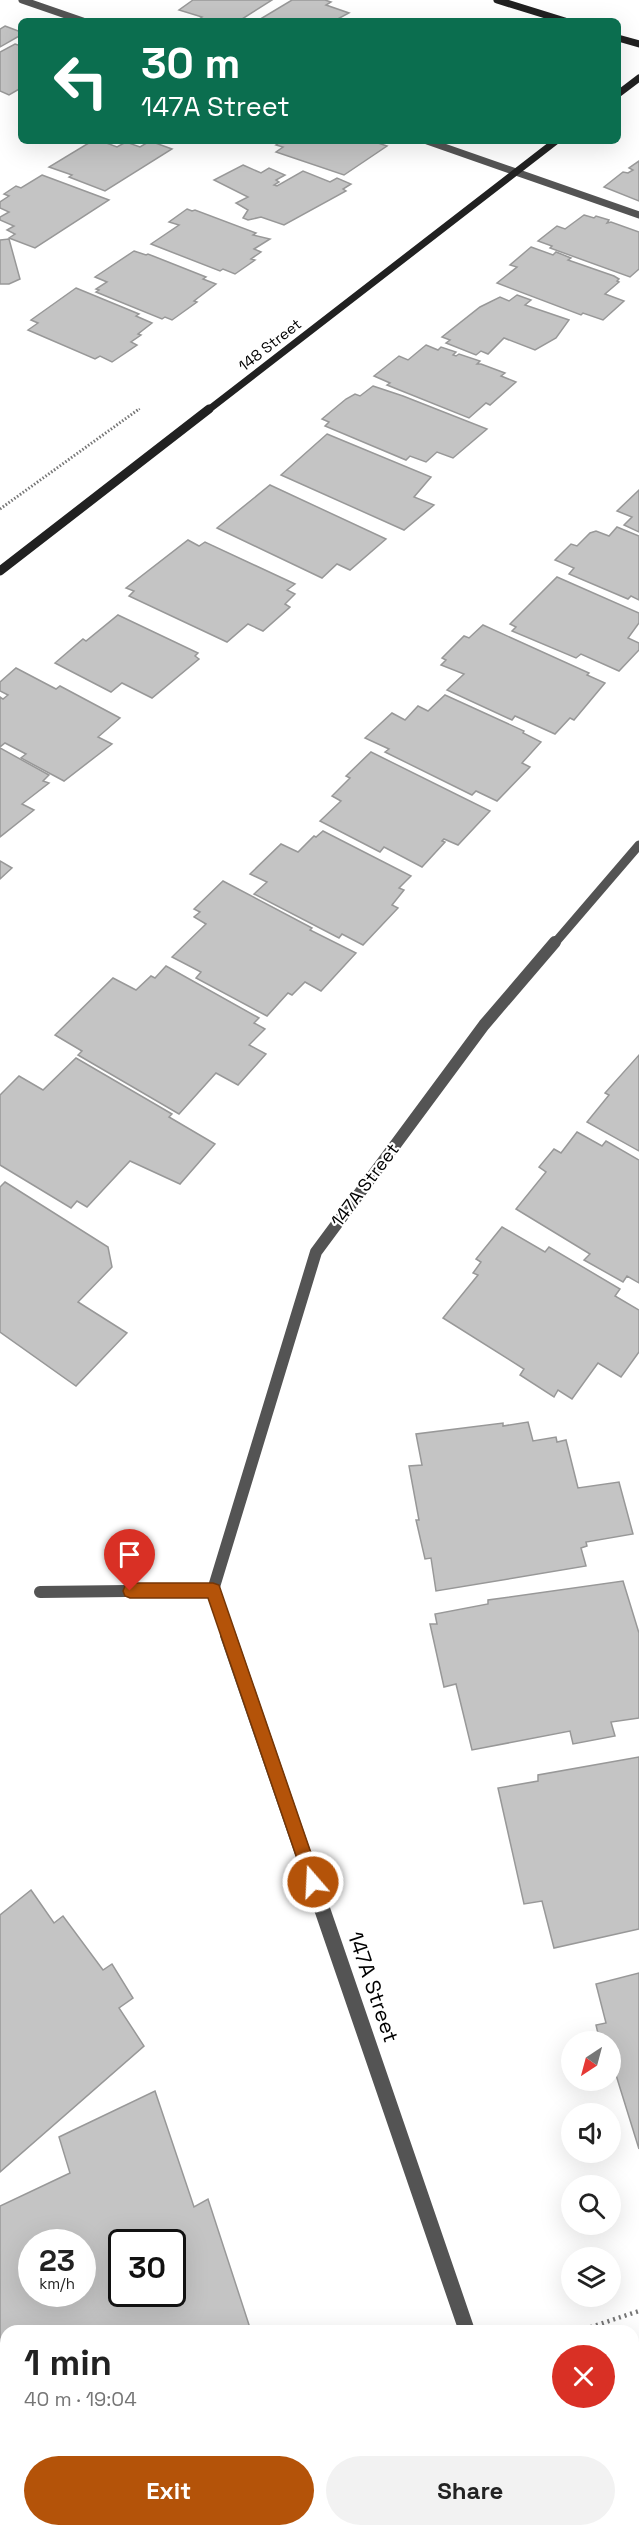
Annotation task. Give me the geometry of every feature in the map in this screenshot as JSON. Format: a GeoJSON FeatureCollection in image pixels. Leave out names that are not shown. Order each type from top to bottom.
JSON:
{"type":"FeatureCollection","features":[{"type":"Feature","properties":{"kind":"street"},"geometry":{"type":"LineString","coordinates":[[22,0],[74,18]]}},
{"type":"Feature","properties":{"kind":"street"},"geometry":{"type":"LineString","coordinates":[[497,0],[554,18]]}},
{"type":"Feature","properties":{"kind":"street"},"geometry":{"type":"LineString","coordinates":[[621,39],[639,44]]}},
{"type":"Feature","properties":{"kind":"street"},"geometry":{"type":"LineString","coordinates":[[621,92],[639,78]]}},
{"type":"Feature","properties":{"kind":"street"},"geometry":{"type":"LineString","coordinates":[[436,144],[639,214]]}},
{"type":"Feature","properties":{"kind":"street","name":"148 Street"},"geometry":{"type":"LineString","coordinates":[[0,571],[552,144]]}},
{"type":"Feature","properties":{"kind":"street","name":"147A Street"},"geometry":{"type":"LineString","coordinates":[[464,2325],[213,1590],[316,1252],[484,1025],[639,845]]}},
{"type":"Feature","properties":{"kind":"street"},"geometry":{"type":"LineString","coordinates":[[40,1592],[213,1590]]}},
{"type":"Feature","properties":{"kind":"path"},"geometry":{"type":"LineString","coordinates":[[0,509],[109,429],[148,404]]}},
{"type":"Feature","properties":{"kind":"path"},"geometry":{"type":"LineString","coordinates":[[597,2325],[639,2311]]}},
{"type":"Feature","properties":{"kind":"building"},"geometry":{"type":"Polygon","coordinates":[[[193,0],[272,0],[244,18],[200,18],[202,17],[179,10],[193,0]]]}},
{"type":"Feature","properties":{"kind":"building"},"geometry":{"type":"Polygon","coordinates":[[[292,0],[325,0],[331,2],[326,5],[349,13],[340,18],[262,18],[292,0]]]}},
{"type":"Feature","properties":{"kind":"building"},"geometry":{"type":"Polygon","coordinates":[[[5,26],[18,31],[18,37],[0,47],[0,29],[5,26]]]}},
{"type":"Feature","properties":{"kind":"building"},"geometry":{"type":"Polygon","coordinates":[[[15,44],[18,45],[18,90],[9,95],[0,91],[0,52],[15,44]]]}},
{"type":"Feature","properties":{"kind":"building"},"geometry":{"type":"Polygon","coordinates":[[[87,144],[109,144],[117,147],[122,144],[132,144],[140,147],[145,144],[158,144],[172,149],[105,191],[49,167],[87,144]]]}},
{"type":"Feature","properties":{"kind":"building"},"geometry":{"type":"Polygon","coordinates":[[[381,144],[387,146],[344,175],[276,152],[283,147],[276,145],[381,144]]]}},
{"type":"Feature","properties":{"kind":"building"},"geometry":{"type":"Polygon","coordinates":[[[639,161],[639,201],[604,187],[623,172],[628,173],[633,170],[629,168],[639,161]]]}},
{"type":"Feature","properties":{"kind":"building"},"geometry":{"type":"Polygon","coordinates":[[[243,165],[261,173],[269,168],[285,175],[276,180],[279,182],[274,185],[277,186],[303,171],[330,182],[337,178],[351,184],[343,189],[346,191],[284,225],[261,217],[248,220],[243,218],[248,210],[236,203],[248,197],[214,180],[243,165]]]}},
{"type":"Feature","properties":{"kind":"building"},"geometry":{"type":"Polygon","coordinates":[[[42,175],[109,200],[35,248],[9,238],[15,234],[7,230],[14,226],[0,220],[0,217],[9,212],[0,208],[0,202],[9,196],[4,194],[16,186],[21,188],[42,175]]]}},
{"type":"Feature","properties":{"kind":"building"},"geometry":{"type":"Polygon","coordinates":[[[187,209],[256,233],[253,235],[270,239],[254,249],[261,252],[251,259],[255,260],[235,274],[223,269],[220,271],[151,244],[179,225],[169,222],[187,209]]]}},
{"type":"Feature","properties":{"kind":"building"},"geometry":{"type":"Polygon","coordinates":[[[584,215],[609,220],[607,223],[611,222],[639,232],[639,269],[630,277],[550,248],[552,246],[538,241],[557,226],[565,229],[584,215]]]}},
{"type":"Feature","properties":{"kind":"building"},"geometry":{"type":"Polygon","coordinates":[[[9,239],[20,279],[9,284],[0,284],[0,240],[9,239]]]}},
{"type":"Feature","properties":{"kind":"building"},"geometry":{"type":"Polygon","coordinates":[[[531,247],[553,255],[556,252],[571,258],[568,260],[614,276],[619,279],[617,281],[619,282],[605,294],[624,301],[603,320],[583,313],[581,315],[497,283],[517,267],[510,265],[531,247]]]}},
{"type":"Feature","properties":{"kind":"building"},"geometry":{"type":"Polygon","coordinates":[[[134,251],[148,254],[206,277],[203,279],[216,284],[194,301],[197,302],[172,320],[165,317],[162,319],[96,292],[99,290],[96,289],[107,282],[95,277],[134,251]]]}},
{"type":"Feature","properties":{"kind":"building"},"geometry":{"type":"Polygon","coordinates":[[[76,288],[139,314],[136,316],[152,323],[131,342],[137,345],[112,362],[100,356],[95,359],[28,330],[38,323],[31,320],[76,288]]]}},
{"type":"Feature","properties":{"kind":"building"},"geometry":{"type":"Polygon","coordinates":[[[517,295],[531,300],[525,305],[569,320],[556,338],[535,350],[504,338],[488,354],[481,351],[476,355],[446,343],[450,340],[442,337],[480,307],[500,297],[509,301],[517,295]]]}},
{"type":"Feature","properties":{"kind":"building"},"geometry":{"type":"Polygon","coordinates":[[[426,345],[438,350],[441,347],[456,352],[453,355],[459,354],[480,361],[477,364],[505,373],[501,376],[516,382],[490,405],[486,403],[469,418],[387,385],[390,383],[374,376],[399,356],[408,360],[426,345]]]}},
{"type":"Feature","properties":{"kind":"building"},"geometry":{"type":"Polygon","coordinates":[[[373,386],[487,429],[453,458],[437,452],[426,462],[410,456],[406,460],[325,426],[329,422],[322,419],[346,399],[355,394],[360,396],[373,386]]]}},
{"type":"Feature","properties":{"kind":"building"},"geometry":{"type":"Polygon","coordinates":[[[327,434],[431,477],[414,497],[434,505],[404,530],[281,475],[327,434]]]}},
{"type":"Feature","properties":{"kind":"building"},"geometry":{"type":"Polygon","coordinates":[[[270,485],[386,539],[350,570],[337,564],[322,578],[217,528],[270,485]]]}},
{"type":"Feature","properties":{"kind":"building"},"geometry":{"type":"Polygon","coordinates":[[[639,490],[639,532],[624,525],[632,517],[617,511],[639,490]]]}},
{"type":"Feature","properties":{"kind":"building"},"geometry":{"type":"Polygon","coordinates":[[[617,527],[639,536],[639,600],[631,596],[628,599],[569,574],[574,568],[555,560],[571,544],[577,546],[590,533],[596,531],[609,536],[617,527]]]}},
{"type":"Feature","properties":{"kind":"building"},"geometry":{"type":"Polygon","coordinates":[[[188,540],[199,546],[205,542],[295,584],[287,590],[295,594],[285,604],[290,607],[263,631],[248,624],[227,642],[129,596],[134,591],[126,588],[188,540]]]}},
{"type":"Feature","properties":{"kind":"building"},"geometry":{"type":"Polygon","coordinates":[[[557,577],[639,613],[639,623],[628,638],[639,643],[639,650],[619,671],[581,654],[576,658],[512,631],[516,627],[510,624],[557,577]]]}},
{"type":"Feature","properties":{"kind":"building"},"geometry":{"type":"Polygon","coordinates":[[[118,615],[198,653],[195,656],[199,659],[152,698],[122,683],[111,692],[55,663],[83,639],[86,641],[118,615]]]}},
{"type":"Feature","properties":{"kind":"building"},"geometry":{"type":"Polygon","coordinates":[[[483,625],[589,673],[587,675],[605,683],[574,720],[570,718],[555,734],[515,716],[512,720],[447,690],[464,674],[441,665],[446,660],[442,658],[464,636],[469,638],[483,625]]]}},
{"type":"Feature","properties":{"kind":"building"},"geometry":{"type":"Polygon","coordinates":[[[16,668],[56,689],[60,686],[120,718],[98,737],[112,744],[64,781],[21,758],[26,754],[5,743],[0,747],[0,697],[3,699],[8,695],[0,691],[0,682],[16,668]]]}},
{"type":"Feature","properties":{"kind":"building"},"geometry":{"type":"Polygon","coordinates":[[[445,695],[524,731],[523,733],[541,742],[522,763],[530,767],[497,801],[476,791],[472,795],[385,752],[389,749],[365,738],[392,713],[405,720],[418,706],[428,711],[445,695]]]}},
{"type":"Feature","properties":{"kind":"building"},"geometry":{"type":"Polygon","coordinates":[[[0,748],[49,775],[43,781],[49,783],[22,804],[34,810],[0,837],[0,748]]]}},
{"type":"Feature","properties":{"kind":"building"},"geometry":{"type":"Polygon","coordinates":[[[371,752],[490,811],[458,845],[444,839],[442,841],[445,842],[422,867],[384,847],[380,852],[320,821],[341,801],[332,796],[350,778],[346,776],[371,752]]]}},
{"type":"Feature","properties":{"kind":"building"},"geometry":{"type":"Polygon","coordinates":[[[323,831],[411,876],[399,888],[404,890],[392,905],[398,908],[363,945],[342,934],[339,938],[254,894],[267,882],[250,874],[281,844],[298,852],[314,836],[316,837],[323,831]]]}},
{"type":"Feature","properties":{"kind":"building"},"geometry":{"type":"Polygon","coordinates":[[[0,861],[12,868],[0,879],[0,861]]]}},
{"type":"Feature","properties":{"kind":"building"},"geometry":{"type":"Polygon","coordinates":[[[223,881],[356,953],[321,991],[305,982],[292,995],[288,993],[267,1016],[196,978],[201,972],[172,957],[206,924],[194,917],[200,912],[194,909],[223,881]]]}},
{"type":"Feature","properties":{"kind":"building"},"geometry":{"type":"Polygon","coordinates":[[[166,966],[259,1018],[254,1023],[265,1029],[249,1045],[266,1054],[238,1085],[216,1073],[179,1114],[78,1055],[82,1051],[55,1035],[113,978],[136,990],[151,976],[155,978],[166,966]]]}},
{"type":"Feature","properties":{"kind":"building"},"geometry":{"type":"Polygon","coordinates":[[[639,1055],[639,1151],[587,1122],[609,1095],[605,1093],[639,1055]]]}},
{"type":"Feature","properties":{"kind":"building"},"geometry":{"type":"Polygon","coordinates":[[[76,1058],[172,1114],[169,1117],[215,1144],[180,1184],[130,1161],[87,1207],[77,1201],[71,1208],[0,1165],[0,1095],[19,1076],[43,1090],[76,1058]]]}},
{"type":"Feature","properties":{"kind":"building"},"geometry":{"type":"Polygon","coordinates":[[[577,1132],[602,1146],[606,1141],[639,1160],[639,1283],[627,1276],[623,1282],[584,1260],[590,1254],[516,1209],[546,1172],[539,1167],[554,1149],[561,1153],[577,1132]]]}},
{"type":"Feature","properties":{"kind":"building"},"geometry":{"type":"Polygon","coordinates":[[[5,1182],[108,1247],[112,1267],[78,1302],[127,1333],[76,1386],[0,1332],[0,1187],[5,1182]]]}},
{"type":"Feature","properties":{"kind":"building"},"geometry":{"type":"Polygon","coordinates":[[[502,1227],[545,1252],[549,1247],[620,1289],[615,1296],[639,1310],[639,1352],[621,1377],[598,1363],[572,1399],[558,1390],[554,1397],[520,1375],[524,1369],[443,1318],[478,1275],[473,1273],[481,1262],[476,1259],[502,1227]]]}},
{"type":"Feature","properties":{"kind":"building"},"geometry":{"type":"Polygon","coordinates":[[[528,1422],[533,1441],[556,1437],[557,1442],[566,1440],[578,1488],[619,1482],[633,1534],[586,1542],[587,1546],[581,1548],[586,1566],[436,1591],[431,1558],[425,1559],[416,1520],[419,1520],[409,1466],[422,1465],[416,1434],[528,1422]]]}},
{"type":"Feature","properties":{"kind":"building"},"geometry":{"type":"Polygon","coordinates":[[[623,1581],[639,1633],[639,1718],[611,1722],[615,1736],[573,1744],[570,1731],[472,1750],[456,1684],[444,1687],[430,1624],[437,1624],[435,1614],[488,1604],[488,1600],[623,1581]]]}},
{"type":"Feature","properties":{"kind":"building"},"geometry":{"type":"Polygon","coordinates":[[[639,1757],[639,1929],[554,1948],[542,1901],[524,1904],[498,1788],[538,1781],[538,1775],[639,1757]]]}},
{"type":"Feature","properties":{"kind":"building"},"geometry":{"type":"Polygon","coordinates":[[[31,1890],[54,1923],[63,1916],[103,1970],[112,1964],[133,1998],[119,2008],[144,2046],[0,2172],[0,1915],[31,1890]]]}},
{"type":"Feature","properties":{"kind":"building"},"geometry":{"type":"Polygon","coordinates":[[[639,1973],[639,2149],[621,2091],[621,2031],[597,2031],[596,2025],[606,2023],[596,1984],[639,1973]]]}},
{"type":"Feature","properties":{"kind":"building"},"geometry":{"type":"Polygon","coordinates":[[[155,2091],[194,2207],[208,2199],[249,2325],[0,2325],[0,2206],[70,2173],[59,2137],[155,2091]]]}},
{"type":"Feature","properties":{"kind":"route"},"geometry":{"type":"LineString","coordinates":[[130,1591],[213,1590],[313,1882]]}}]}
